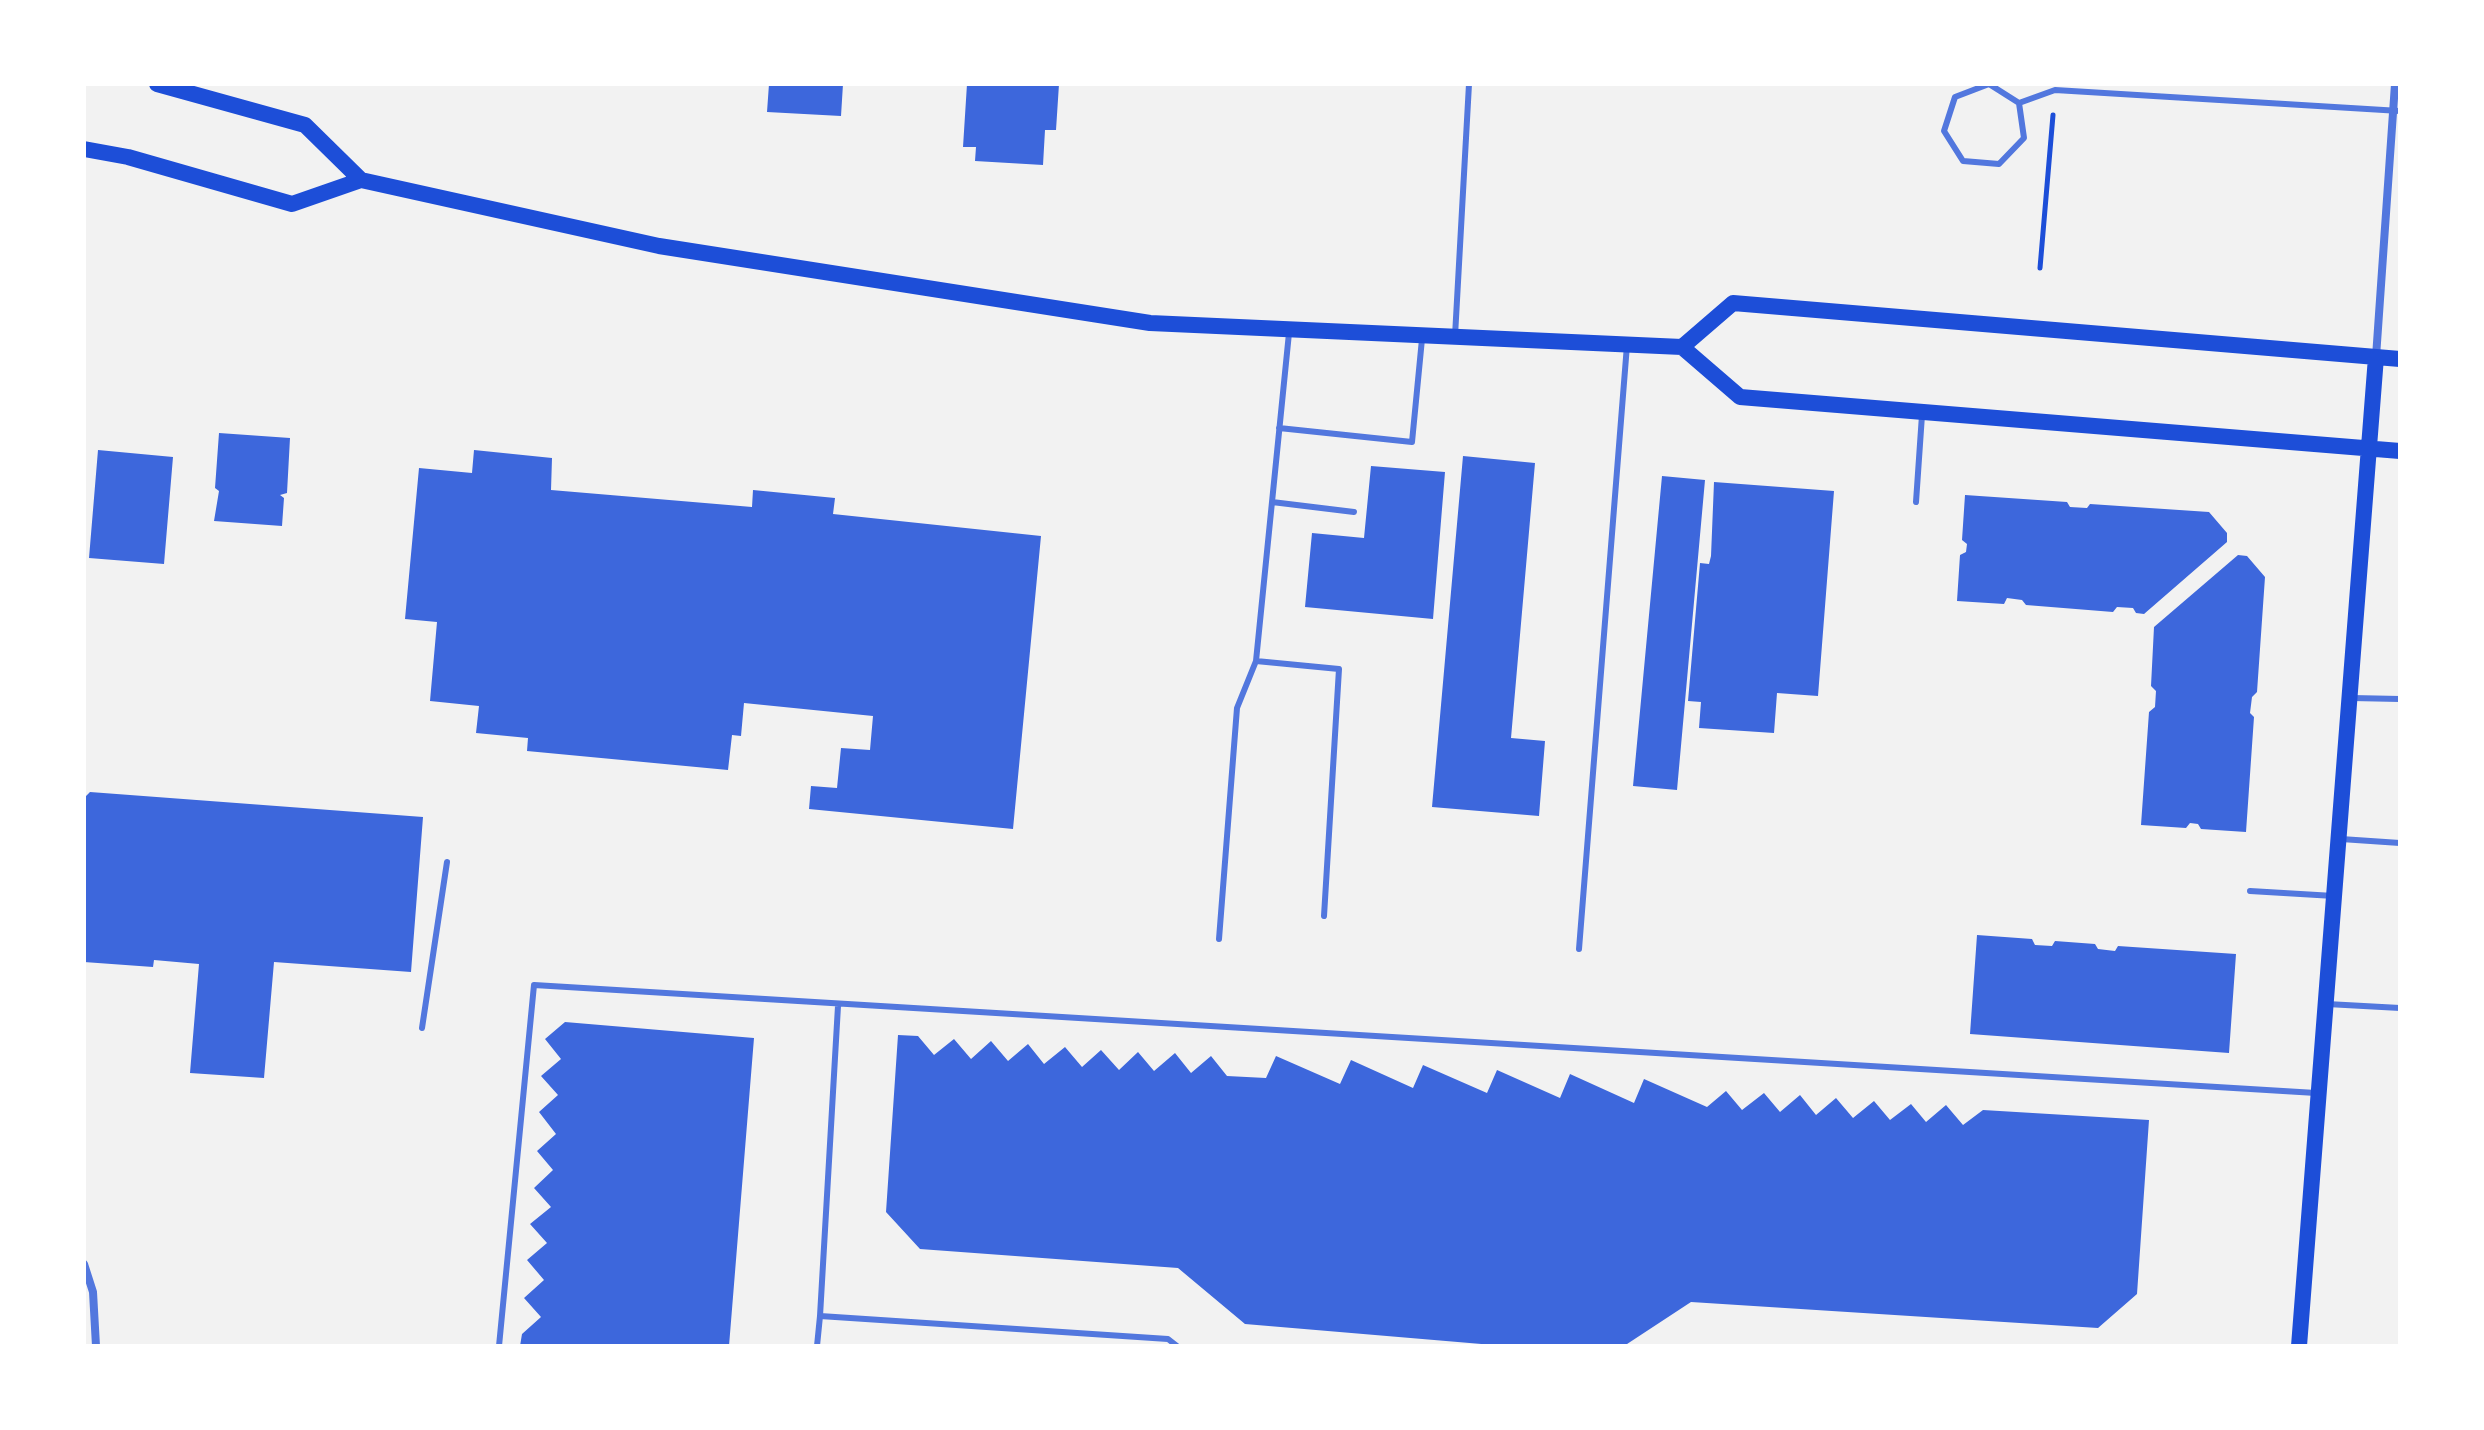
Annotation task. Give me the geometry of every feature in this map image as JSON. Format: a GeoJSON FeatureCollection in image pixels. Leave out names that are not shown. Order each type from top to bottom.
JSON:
{"type":"FeatureCollection","features":[{"type":"Feature","properties":{"kind":"main road"},"geometry":{"type":"LineString","coordinates":[[157,84],[305,125],[361,180]]}},
{"type":"Feature","properties":{"kind":"main road"},"geometry":{"type":"LineString","coordinates":[[84,149],[128,157],[292,204],[361,180],[659,246],[1150,323],[1682,347],[1740,397],[2400,451]]}},
{"type":"Feature","properties":{"kind":"main road"},"geometry":{"type":"LineString","coordinates":[[1682,347],[1733,303],[2400,359]]}},
{"type":"Feature","properties":{"kind":"main road"},"geometry":{"type":"LineString","coordinates":[[2299,1346],[2341,839],[2376,357]]}},
{"type":"Feature","properties":{"kind":"street"},"geometry":{"type":"LineString","coordinates":[[2376,357],[2396,110],[2395,84]]}},
{"type":"Feature","properties":{"kind":"street"},"geometry":{"type":"LineString","coordinates":[[84,1264],[93,1292],[96,1346]]}},
{"type":"Feature","properties":{"kind":"lane"},"geometry":{"type":"LineString","coordinates":[[1455,337],[1469,84]]}},
{"type":"Feature","properties":{"kind":"lane"},"geometry":{"type":"LineString","coordinates":[[1989,84],[2019,103],[2024,138],[1999,164],[1963,161],[1944,131],[1955,97],[1989,84]]}},
{"type":"Feature","properties":{"kind":"lane"},"geometry":{"type":"LineString","coordinates":[[2019,103],[2055,90],[2396,110]]}},
{"type":"Feature","properties":{"kind":"lane"},"geometry":{"type":"LineString","coordinates":[[1219,939],[1237,708],[1256,661],[1289,329]]}},
{"type":"Feature","properties":{"kind":"lane"},"geometry":{"type":"LineString","coordinates":[[1279,428],[1412,442],[1423,335]]}},
{"type":"Feature","properties":{"kind":"lane"},"geometry":{"type":"LineString","coordinates":[[1579,949],[1627,345]]}},
{"type":"Feature","properties":{"kind":"lane"},"geometry":{"type":"LineString","coordinates":[[1916,502],[1923,411]]}},
{"type":"Feature","properties":{"kind":"lane"},"geometry":{"type":"LineString","coordinates":[[1272,502],[1354,512]]}},
{"type":"Feature","properties":{"kind":"lane"},"geometry":{"type":"LineString","coordinates":[[1256,661],[1339,669],[1324,916]]}},
{"type":"Feature","properties":{"kind":"lane"},"geometry":{"type":"LineString","coordinates":[[2351,698],[2400,699]]}},
{"type":"Feature","properties":{"kind":"lane"},"geometry":{"type":"LineString","coordinates":[[2341,839],[2400,843]]}},
{"type":"Feature","properties":{"kind":"lane"},"geometry":{"type":"LineString","coordinates":[[422,1028],[447,862]]}},
{"type":"Feature","properties":{"kind":"lane"},"geometry":{"type":"LineString","coordinates":[[2250,891],[2336,897]]}},
{"type":"Feature","properties":{"kind":"lane"},"geometry":{"type":"LineString","coordinates":[[499,1346],[534,985],[838,1006],[2319,1093]]}},
{"type":"Feature","properties":{"kind":"lane"},"geometry":{"type":"LineString","coordinates":[[2327,1004],[2400,1008]]}},
{"type":"Feature","properties":{"kind":"lane"},"geometry":{"type":"LineString","coordinates":[[817,1346],[838,1006]]}},
{"type":"Feature","properties":{"kind":"lane"},"geometry":{"type":"LineString","coordinates":[[820,1316],[1168,1339],[1177,1346]]}},
{"type":"Feature","properties":{"kind":"path"},"geometry":{"type":"LineString","coordinates":[[2040,268],[2055,90]]}},
{"type":"Feature","properties":{"kind":"building"},"geometry":{"type":"Polygon","coordinates":[[[769,84],[843,84],[841,116],[767,112],[769,84]]]}},
{"type":"Feature","properties":{"kind":"building"},"geometry":{"type":"Polygon","coordinates":[[[967,84],[1059,84],[1056,130],[1045,130],[1043,165],[975,161],[976,147],[963,147],[967,84]]]}},
{"type":"Feature","properties":{"kind":"building"},"geometry":{"type":"Polygon","coordinates":[[[219,433],[290,438],[287,493],[280,495],[284,498],[282,526],[214,521],[219,491],[215,488],[219,433]]]}},
{"type":"Feature","properties":{"kind":"building"},"geometry":{"type":"Polygon","coordinates":[[[98,450],[173,457],[164,564],[89,558],[98,450]]]}},
{"type":"Feature","properties":{"kind":"building"},"geometry":{"type":"Polygon","coordinates":[[[474,450],[552,458],[551,490],[752,507],[753,490],[835,498],[833,514],[1041,536],[1013,829],[809,809],[811,786],[837,788],[841,748],[870,750],[873,716],[744,703],[741,736],[732,735],[728,770],[527,751],[528,738],[476,733],[479,706],[430,701],[437,622],[405,619],[419,468],[472,473],[474,450]]]}},
{"type":"Feature","properties":{"kind":"building"},"geometry":{"type":"Polygon","coordinates":[[[1463,456],[1535,463],[1511,738],[1545,741],[1539,816],[1432,807],[1463,456]]]}},
{"type":"Feature","properties":{"kind":"building"},"geometry":{"type":"Polygon","coordinates":[[[1371,466],[1445,472],[1433,619],[1305,607],[1312,533],[1364,538],[1371,466]]]}},
{"type":"Feature","properties":{"kind":"building"},"geometry":{"type":"Polygon","coordinates":[[[1662,476],[1705,480],[1677,790],[1633,786],[1662,476]]]}},
{"type":"Feature","properties":{"kind":"building"},"geometry":{"type":"Polygon","coordinates":[[[1714,482],[1834,491],[1818,696],[1777,693],[1774,733],[1699,728],[1701,702],[1688,701],[1700,563],[1709,564],[1711,556],[1714,482]]]}},
{"type":"Feature","properties":{"kind":"building"},"geometry":{"type":"Polygon","coordinates":[[[1965,495],[2067,502],[2070,507],[2087,508],[2090,504],[2209,512],[2227,533],[2227,542],[2144,614],[2136,613],[2133,608],[2117,607],[2113,612],[2026,605],[2022,600],[2007,598],[2004,604],[1957,601],[1960,555],[1966,552],[1967,544],[1962,540],[1965,495]]]}},
{"type":"Feature","properties":{"kind":"building"},"geometry":{"type":"Polygon","coordinates":[[[2238,555],[2247,556],[2265,577],[2257,692],[2252,697],[2250,713],[2254,717],[2246,832],[2201,829],[2198,824],[2190,823],[2186,828],[2141,825],[2149,712],[2155,707],[2156,691],[2151,686],[2154,627],[2238,555]]]}},
{"type":"Feature","properties":{"kind":"building"},"geometry":{"type":"Polygon","coordinates":[[[90,792],[423,817],[411,972],[274,962],[264,1078],[190,1073],[199,964],[154,960],[153,967],[84,962],[84,798],[90,792]]]}},
{"type":"Feature","properties":{"kind":"building"},"geometry":{"type":"Polygon","coordinates":[[[1977,935],[2032,939],[2035,945],[2052,946],[2055,941],[2095,944],[2098,949],[2115,951],[2118,946],[2236,954],[2229,1053],[1970,1034],[1977,935]]]}},
{"type":"Feature","properties":{"kind":"building"},"geometry":{"type":"Polygon","coordinates":[[[565,1022],[754,1038],[729,1346],[520,1346],[522,1334],[541,1317],[524,1298],[544,1280],[527,1260],[547,1243],[530,1224],[551,1207],[534,1188],[553,1170],[537,1151],[556,1134],[539,1112],[558,1095],[541,1076],[561,1059],[545,1039],[565,1022]]]}},
{"type":"Feature","properties":{"kind":"building"},"geometry":{"type":"Polygon","coordinates":[[[898,1035],[918,1036],[934,1055],[954,1039],[971,1059],[991,1041],[1008,1061],[1028,1044],[1044,1064],[1065,1047],[1082,1067],[1101,1050],[1119,1070],[1138,1052],[1154,1071],[1175,1053],[1191,1073],[1211,1056],[1227,1076],[1266,1078],[1276,1056],[1340,1084],[1351,1060],[1413,1088],[1423,1065],[1487,1093],[1497,1070],[1560,1098],[1570,1074],[1634,1103],[1644,1079],[1707,1107],[1726,1091],[1742,1110],[1764,1093],[1780,1112],[1800,1095],[1816,1115],[1836,1098],[1853,1118],[1874,1101],[1890,1120],[1911,1104],[1926,1122],[1946,1105],[1963,1125],[1983,1110],[2149,1120],[2137,1294],[2098,1328],[1691,1302],[1624,1346],[1505,1346],[1245,1324],[1178,1268],[920,1249],[886,1212],[898,1035]]]}}]}
